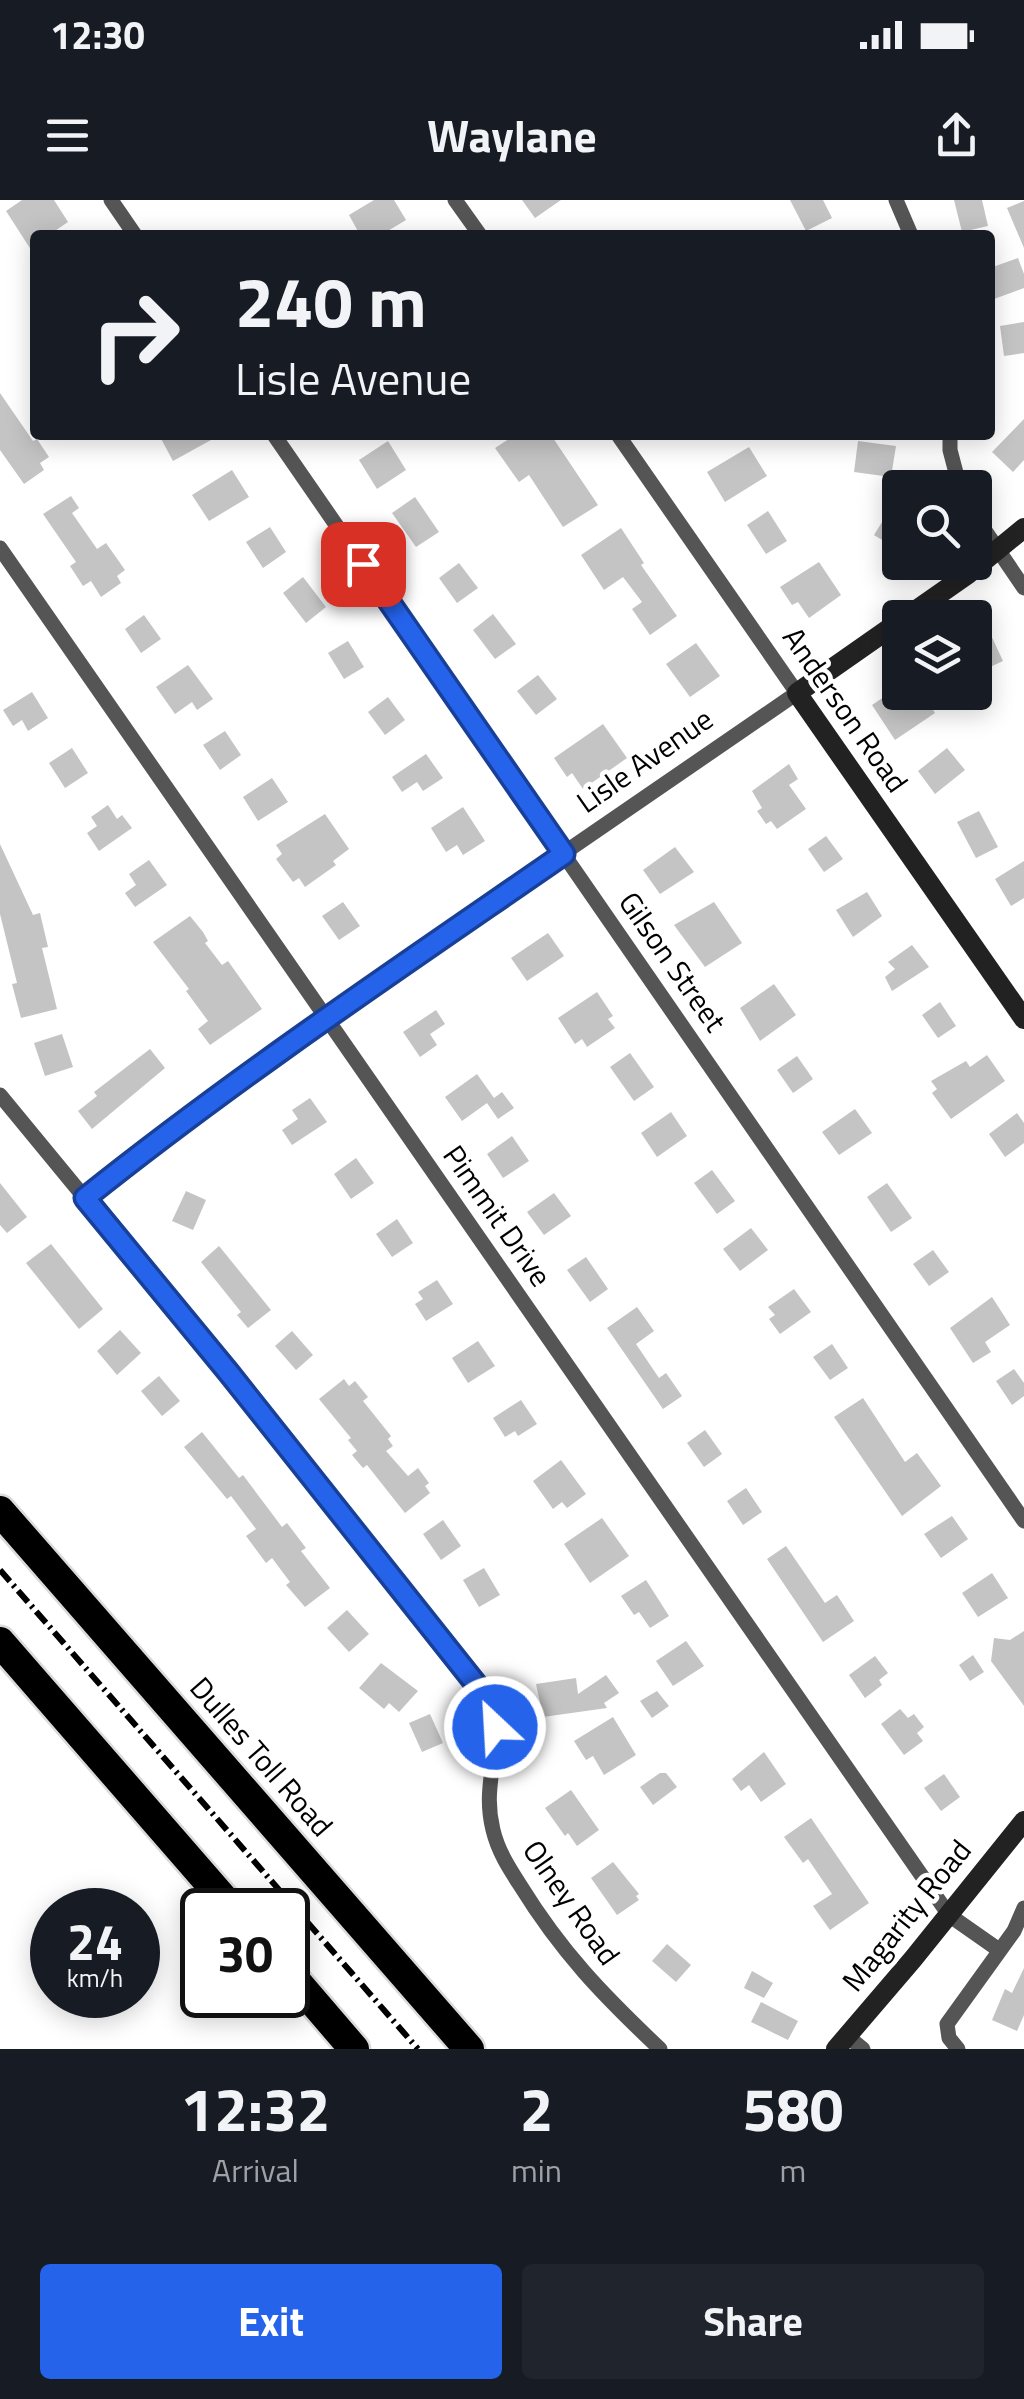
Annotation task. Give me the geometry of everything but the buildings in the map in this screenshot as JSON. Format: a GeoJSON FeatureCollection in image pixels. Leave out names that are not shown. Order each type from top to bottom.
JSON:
{"type":"FeatureCollection","features":[{"type":"Feature","properties":{"kind":"highway","name":"Dulles Toll Road"},"geometry":{"type":"LineString","coordinates":[[0,1510],[469,2049]]}},
{"type":"Feature","properties":{"kind":"highway"},"geometry":{"type":"LineString","coordinates":[[0,1642],[215,1888]]}},
{"type":"Feature","properties":{"kind":"highway"},"geometry":{"type":"LineString","coordinates":[[310,1998],[354,2049]]}},
{"type":"Feature","properties":{"kind":"street"},"geometry":{"type":"LineString","coordinates":[[110,200],[131,230]]}},
{"type":"Feature","properties":{"kind":"street"},"geometry":{"type":"LineString","coordinates":[[456,200],[477,230]]}},
{"type":"Feature","properties":{"kind":"street"},"geometry":{"type":"LineString","coordinates":[[896,200],[909,230]]}},
{"type":"Feature","properties":{"kind":"street","name":"Gilson Street"},"geometry":{"type":"LineString","coordinates":[[277,440],[1024,1520]]}},
{"type":"Feature","properties":{"kind":"street","name":"Anderson Road"},"geometry":{"type":"LineString","coordinates":[[621,440],[1024,1019]]}},
{"type":"Feature","properties":{"kind":"street"},"geometry":{"type":"LineString","coordinates":[[951,440],[957,470]]}},
{"type":"Feature","properties":{"kind":"street","name":"Lisle Avenue"},"geometry":{"type":"LineString","coordinates":[[929,600],[1024,528]]}},
{"type":"Feature","properties":{"kind":"street"},"geometry":{"type":"LineString","coordinates":[[992,541],[1024,588]]}},
{"type":"Feature","properties":{"kind":"street","name":"Pimmit Drive"},"geometry":{"type":"LineString","coordinates":[[0,548],[949,1915]]}},
{"type":"Feature","properties":{"kind":"street","name":"Lisle Avenue"},"geometry":{"type":"LineString","coordinates":[[85,1198],[186,1118],[326,1018],[882,634]]}},
{"type":"Feature","properties":{"kind":"street","name":"Olney Road"},"geometry":{"type":"LineString","coordinates":[[0,1095],[229,1373],[479,1688],[495,1727],[489,1808],[502,1856],[536,1911],[588,1980],[660,2049]]}},
{"type":"Feature","properties":{"kind":"street","name":"Magarity Road"},"geometry":{"type":"LineString","coordinates":[[849,2045],[1024,1821]]}},
{"type":"Feature","properties":{"kind":"street"},"geometry":{"type":"LineString","coordinates":[[958,2049],[949,2038],[947,2024],[1014,1931],[1024,1908]]}},
{"type":"Feature","properties":{"kind":"street"},"geometry":{"type":"LineString","coordinates":[[949,1915],[999,1950]]}},
{"type":"Feature","properties":{"kind":"railway"},"geometry":{"type":"LineString","coordinates":[[0,1570],[418,2049]]}},
{"type":"Feature","properties":{"kind":"route"},"geometry":{"type":"LineString","coordinates":[[363,564],[564,854],[293,1039],[85,1198],[479,1688],[495,1727]]}}]}
